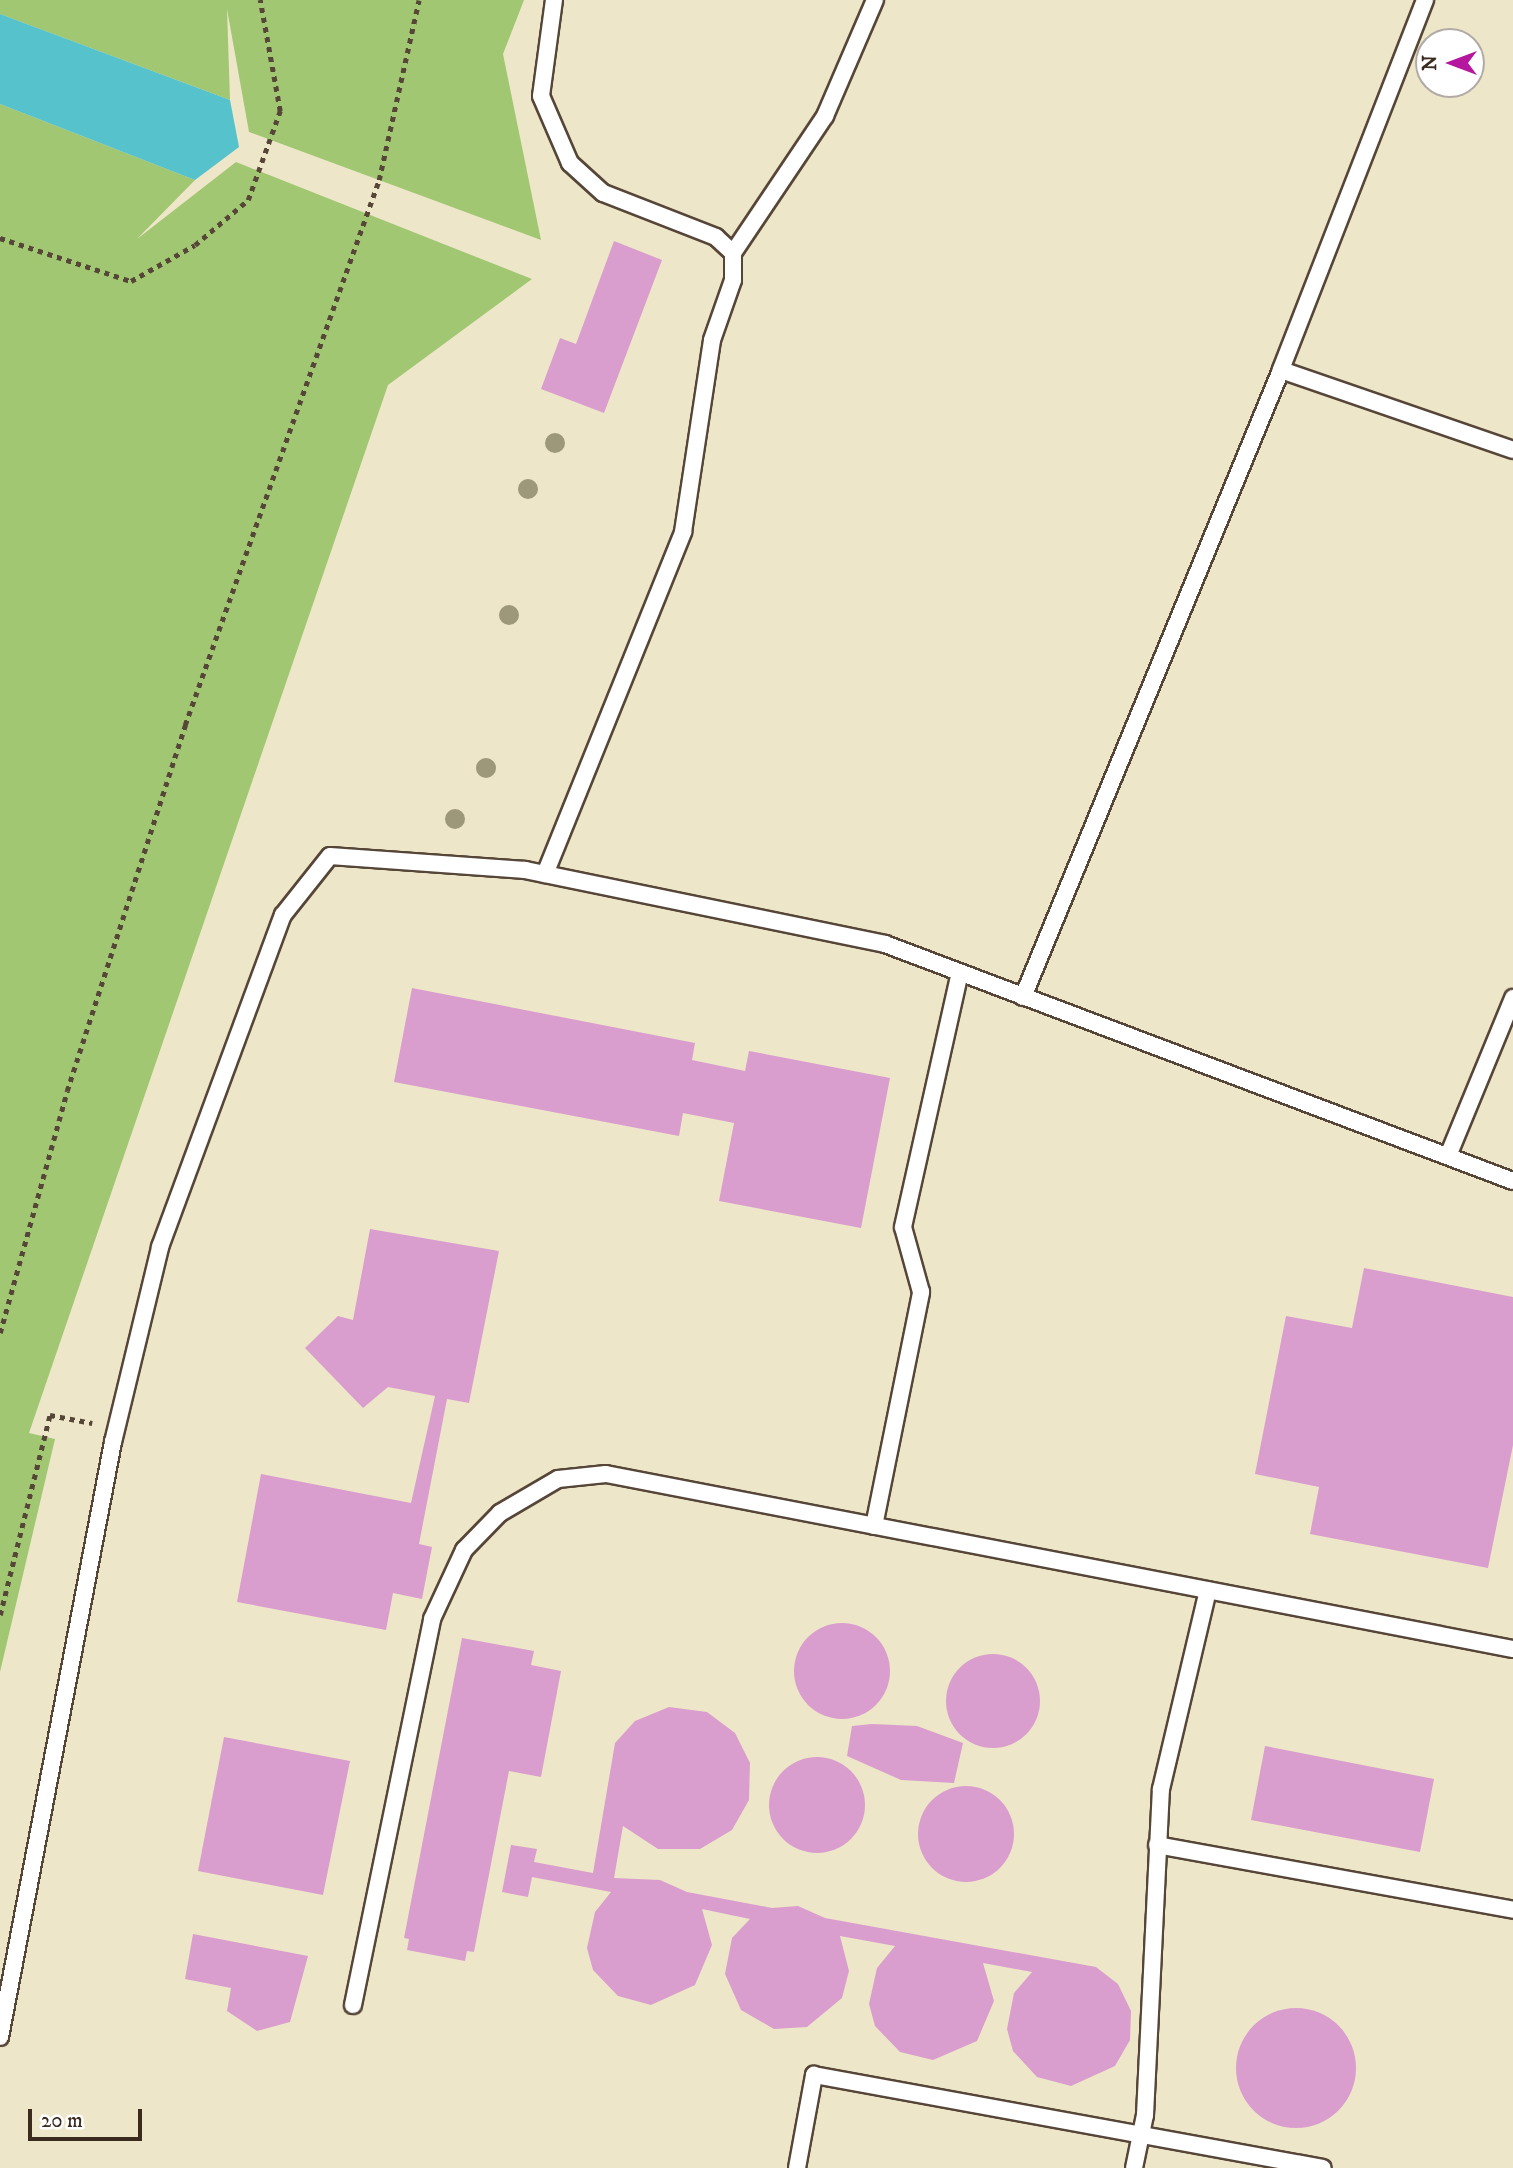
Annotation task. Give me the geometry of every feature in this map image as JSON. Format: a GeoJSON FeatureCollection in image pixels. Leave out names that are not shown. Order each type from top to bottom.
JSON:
{"type":"FeatureCollection","features":[{"type":"Feature","properties":{"kind":"lane"},"geometry":{"type":"LineString","coordinates":[[554,0],[541,96],[570,163],[603,192],[716,237],[733,253]]}},
{"type":"Feature","properties":{"kind":"lane"},"geometry":{"type":"LineString","coordinates":[[545,874],[683,532],[712,340],[733,280],[733,253],[825,116],[875,0]]}},
{"type":"Feature","properties":{"kind":"lane"},"geometry":{"type":"LineString","coordinates":[[1023,997],[1281,370],[1425,0]]}},
{"type":"Feature","properties":{"kind":"lane"},"geometry":{"type":"LineString","coordinates":[[1281,370],[1513,450]]}},
{"type":"Feature","properties":{"kind":"lane"},"geometry":{"type":"LineString","coordinates":[[0,2037],[117,1427],[160,1247],[283,915],[330,856],[545,874],[885,944],[1513,1181]]}},
{"type":"Feature","properties":{"kind":"lane"},"geometry":{"type":"LineString","coordinates":[[874,1526],[921,1292],[903,1227],[960,973]]}},
{"type":"Feature","properties":{"kind":"lane"},"geometry":{"type":"LineString","coordinates":[[1448,1156],[1513,998]]}},
{"type":"Feature","properties":{"kind":"lane"},"geometry":{"type":"LineString","coordinates":[[353,2005],[432,1619],[464,1550],[500,1513],[558,1479],[606,1474],[1513,1649]]}},
{"type":"Feature","properties":{"kind":"lane"},"geometry":{"type":"LineString","coordinates":[[1134,2168],[1141,2133],[1161,1789],[1209,1590]]}},
{"type":"Feature","properties":{"kind":"lane"},"geometry":{"type":"LineString","coordinates":[[1157,1845],[1513,1910]]}},
{"type":"Feature","properties":{"kind":"lane"},"geometry":{"type":"LineString","coordinates":[[797,2168],[814,2075],[1323,2168]]}},
{"type":"Feature","properties":{"kind":"path"},"geometry":{"type":"LineString","coordinates":[[0,238],[131,281],[195,245],[248,200],[279,111],[260,0]]}},
{"type":"Feature","properties":{"kind":"path"},"geometry":{"type":"LineString","coordinates":[[0,1333],[68,1091],[185,725],[379,180],[419,0]]}},
{"type":"Feature","properties":{"kind":"path"},"geometry":{"type":"LineString","coordinates":[[0,1615],[50,1415],[117,1427]]}},
{"type":"Feature","properties":{"kind":"green space"},"geometry":{"type":"Polygon","coordinates":[[[0,0],[524,0],[503,54],[541,240],[249,132],[227,9],[230,100],[0,14],[0,0]]]}},
{"type":"Feature","properties":{"kind":"green space"},"geometry":{"type":"Polygon","coordinates":[[[0,104],[195,180],[137,239],[236,162],[532,279],[388,385],[29,1433],[55,1439],[0,1672],[0,104]]]}},
{"type":"Feature","properties":{"kind":"water"},"geometry":{"type":"Polygon","coordinates":[[[0,14],[230,100],[239,147],[195,180],[0,104],[0,14]]]}},
{"type":"Feature","properties":{"kind":"building"},"geometry":{"type":"Polygon","coordinates":[[[614,241],[662,260],[604,413],[541,389],[560,338],[576,344],[614,241]]]}},
{"type":"Feature","properties":{"kind":"building"},"geometry":{"type":"Polygon","coordinates":[[[412,988],[695,1043],[692,1060],[745,1071],[749,1051],[890,1078],[861,1228],[719,1201],[734,1123],[683,1113],[679,1136],[394,1082],[412,988]]]}},
{"type":"Feature","properties":{"kind":"building"},"geometry":{"type":"Polygon","coordinates":[[[370,1229],[499,1251],[469,1403],[447,1399],[419,1544],[432,1547],[422,1599],[393,1593],[386,1630],[237,1602],[261,1474],[411,1503],[435,1396],[388,1387],[363,1408],[305,1348],[338,1316],[353,1320],[370,1229]]]}},
{"type":"Feature","properties":{"kind":"building"},"geometry":{"type":"Polygon","coordinates":[[[1364,1268],[1513,1297],[1513,1445],[1488,1568],[1310,1534],[1319,1487],[1255,1474],[1286,1316],[1352,1328],[1364,1268]]]}},
{"type":"Feature","properties":{"kind":"building"},"geometry":{"type":"Polygon","coordinates":[[[842,1623],[860,1627],[876,1637],[886,1653],[890,1671],[886,1689],[876,1705],[860,1715],[842,1719],[824,1715],[808,1705],[798,1689],[794,1671],[798,1653],[808,1637],[824,1627],[842,1623]]]}},
{"type":"Feature","properties":{"kind":"building"},"geometry":{"type":"Polygon","coordinates":[[[462,1638],[534,1651],[531,1665],[561,1671],[541,1777],[509,1771],[474,1952],[467,1951],[465,1961],[407,1950],[409,1939],[404,1938],[462,1638]]]}},
{"type":"Feature","properties":{"kind":"building"},"geometry":{"type":"Polygon","coordinates":[[[984,1654],[1002,1654],[1027,1667],[1037,1683],[1040,1701],[1037,1719],[1027,1735],[1002,1748],[984,1748],[959,1735],[946,1710],[946,1692],[959,1667],[984,1654]]]}},
{"type":"Feature","properties":{"kind":"building"},"geometry":{"type":"Polygon","coordinates":[[[669,1707],[707,1712],[735,1733],[750,1763],[749,1800],[732,1830],[700,1849],[658,1849],[623,1826],[614,1878],[660,1880],[687,1892],[772,1908],[798,1906],[825,1918],[1096,1967],[1118,1984],[1131,2011],[1130,2040],[1115,2066],[1071,2086],[1037,2077],[1013,2051],[1007,2029],[1014,1993],[1032,1972],[983,1963],[994,2001],[977,2041],[933,2060],[900,2052],[875,2026],[869,2004],[877,1968],[895,1946],[840,1936],[849,1971],[842,1998],[807,2027],[774,2029],[741,2010],[725,1974],[732,1938],[750,1919],[702,1909],[712,1945],[695,1985],[651,2005],[618,1996],[593,1970],[587,1948],[595,1912],[611,1892],[532,1877],[528,1897],[502,1892],[511,1845],[537,1849],[534,1862],[593,1873],[615,1743],[635,1721],[669,1707]]]}},
{"type":"Feature","properties":{"kind":"building"},"geometry":{"type":"Polygon","coordinates":[[[852,1726],[917,1726],[963,1743],[954,1783],[901,1780],[847,1756],[852,1726]]]}},
{"type":"Feature","properties":{"kind":"building"},"geometry":{"type":"Polygon","coordinates":[[[224,1737],[350,1761],[323,1895],[198,1871],[224,1737]]]}},
{"type":"Feature","properties":{"kind":"building"},"geometry":{"type":"Polygon","coordinates":[[[1265,1746],[1434,1779],[1420,1852],[1251,1820],[1265,1746]]]}},
{"type":"Feature","properties":{"kind":"building"},"geometry":{"type":"Polygon","coordinates":[[[817,1757],[835,1761],[851,1771],[861,1787],[865,1805],[861,1823],[851,1839],[835,1849],[817,1853],[799,1849],[783,1839],[773,1823],[769,1805],[773,1787],[783,1771],[799,1761],[817,1757]]]}},
{"type":"Feature","properties":{"kind":"building"},"geometry":{"type":"Polygon","coordinates":[[[966,1786],[984,1790],[1000,1800],[1010,1816],[1014,1834],[1010,1852],[1000,1868],[984,1878],[966,1882],[948,1878],[932,1868],[922,1852],[918,1834],[922,1816],[932,1800],[948,1790],[966,1786]]]}},
{"type":"Feature","properties":{"kind":"building"},"geometry":{"type":"Polygon","coordinates":[[[193,1934],[308,1956],[290,2022],[257,2031],[227,2011],[231,1988],[185,1979],[193,1934]]]}},
{"type":"Feature","properties":{"kind":"building"},"geometry":{"type":"Polygon","coordinates":[[[1296,2008],[1319,2012],[1339,2025],[1352,2045],[1356,2068],[1352,2091],[1339,2111],[1319,2124],[1296,2128],[1273,2124],[1253,2111],[1240,2091],[1236,2068],[1240,2045],[1253,2025],[1273,2012],[1296,2008]]]}}]}
